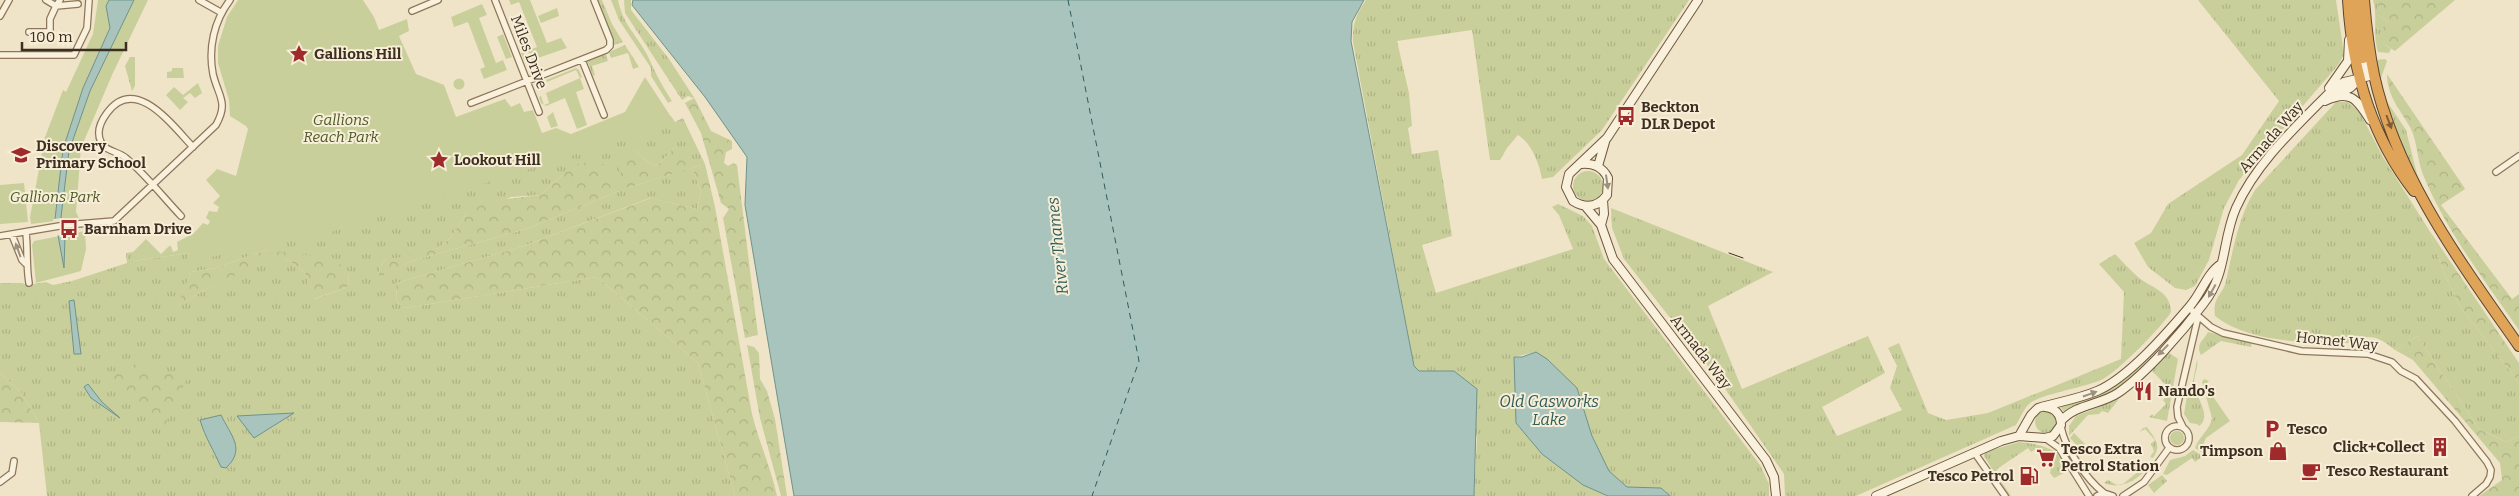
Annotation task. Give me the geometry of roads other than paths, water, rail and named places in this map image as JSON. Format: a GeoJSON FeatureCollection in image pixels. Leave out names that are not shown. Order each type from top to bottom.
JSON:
{"type":"FeatureCollection","features":[{"type":"Feature","properties":{"kind":"highway"},"geometry":{"type":"LineString","coordinates":[[2348,0],[2359,79],[2377,131],[2400,173],[2426,205]]}},
{"type":"Feature","properties":{"kind":"highway"},"geometry":{"type":"LineString","coordinates":[[2357,0],[2358,23],[2364,58]]}},
{"type":"Feature","properties":{"kind":"highway"},"geometry":{"type":"LineString","coordinates":[[2364,0],[2374,75],[2398,145],[2426,205],[2467,271],[2519,346]]}},
{"type":"Feature","properties":{"kind":"street"},"geometry":{"type":"LineString","coordinates":[[0,16],[9,0]]}},
{"type":"Feature","properties":{"kind":"street"},"geometry":{"type":"LineString","coordinates":[[46,0],[78,4]]}},
{"type":"Feature","properties":{"kind":"street"},"geometry":{"type":"LineString","coordinates":[[0,55],[74,55],[87,28],[89,0]]}},
{"type":"Feature","properties":{"kind":"street"},"geometry":{"type":"LineString","coordinates":[[199,0],[222,12]]}},
{"type":"Feature","properties":{"kind":"street"},"geometry":{"type":"LineString","coordinates":[[0,236],[65,225],[114,221],[216,125],[223,102],[213,73],[211,49],[214,31],[222,12],[230,0]]}},
{"type":"Feature","properties":{"kind":"street"},"geometry":{"type":"LineString","coordinates":[[412,11],[438,0]]}},
{"type":"Feature","properties":{"kind":"street","name":"Miles Drive"},"geometry":{"type":"LineString","coordinates":[[495,0],[539,112]]}},
{"type":"Feature","properties":{"kind":"street"},"geometry":{"type":"LineString","coordinates":[[471,104],[582,60],[610,46],[610,40],[594,0]]}},
{"type":"Feature","properties":{"kind":"street","name":"Armada Way"},"geometry":{"type":"LineString","coordinates":[[1698,0],[1607,138],[1569,174],[1566,187],[1573,201],[1586,206],[1601,225],[1608,249],[1616,264],[1766,460],[1774,477],[1776,496]]}},
{"type":"Feature","properties":{"kind":"street"},"geometry":{"type":"LineString","coordinates":[[29,32],[50,32],[50,19],[58,3]]}},
{"type":"Feature","properties":{"kind":"street"},"geometry":{"type":"LineString","coordinates":[[2318,104],[2348,61],[2349,15]]}},
{"type":"Feature","properties":{"kind":"street"},"geometry":{"type":"LineString","coordinates":[[2359,79],[2366,73],[2364,58]]}},
{"type":"Feature","properties":{"kind":"street"},"geometry":{"type":"LineString","coordinates":[[582,60],[604,115]]}},
{"type":"Feature","properties":{"kind":"street","name":"Armada Way"},"geometry":{"type":"LineString","coordinates":[[2041,437],[2057,433],[2061,423],[2074,410],[2105,400],[2122,390],[2197,315],[2222,272],[2221,264],[2232,218],[2246,188],[2272,153],[2339,84],[2374,75]]}},
{"type":"Feature","properties":{"kind":"street","name":"Armada Way"},"geometry":{"type":"LineString","coordinates":[[2318,104],[2350,88],[2359,79]]}},
{"type":"Feature","properties":{"kind":"street"},"geometry":{"type":"LineString","coordinates":[[2335,96],[2344,95],[2354,98],[2377,131]]}},
{"type":"Feature","properties":{"kind":"street"},"geometry":{"type":"LineString","coordinates":[[181,216],[124,156],[108,150],[101,141],[100,128],[107,114],[122,99],[135,98],[160,112],[193,146]]}},
{"type":"Feature","properties":{"kind":"street","name":"Armada Way"},"geometry":{"type":"LineString","coordinates":[[1601,225],[1604,214],[1603,200],[1607,195],[1609,183],[1606,173],[1598,166],[1607,138]]}},
{"type":"Feature","properties":{"kind":"street"},"geometry":{"type":"LineString","coordinates":[[2496,172],[2519,156]]}},
{"type":"Feature","properties":{"kind":"street"},"geometry":{"type":"LineString","coordinates":[[1581,164],[1590,163],[1598,166]]}},
{"type":"Feature","properties":{"kind":"street"},"geometry":{"type":"LineString","coordinates":[[1586,206],[1595,205],[1603,200]]}},
{"type":"Feature","properties":{"kind":"street"},"geometry":{"type":"LineString","coordinates":[[26,232],[29,258],[26,264]]}},
{"type":"Feature","properties":{"kind":"street"},"geometry":{"type":"LineString","coordinates":[[12,235],[22,260],[26,264],[29,282]]}},
{"type":"Feature","properties":{"kind":"street","name":"Armada Way"},"geometry":{"type":"LineString","coordinates":[[2043,407],[2088,395],[2116,380],[2188,308],[2204,289],[2215,268],[2221,264]]}},
{"type":"Feature","properties":{"kind":"street"},"geometry":{"type":"LineString","coordinates":[[2183,427],[2175,426],[2166,432],[2164,439],[2170,448],[2181,450],[2187,445],[2188,434],[2178,417],[2177,407],[2197,315],[2188,308]]}},
{"type":"Feature","properties":{"kind":"street","name":"Hornet Way"},"geometry":{"type":"LineString","coordinates":[[2197,315],[2223,333],[2275,346],[2301,351],[2368,354],[2392,362],[2401,371],[2411,375],[2420,383],[2455,421],[2487,462],[2491,470],[2490,477],[2486,484],[2472,496]]}},
{"type":"Feature","properties":{"kind":"street"},"geometry":{"type":"LineString","coordinates":[[2019,436],[2034,411],[2043,407],[2053,408],[2060,416],[2062,436],[2066,445],[2092,482],[2104,494]]}},
{"type":"Feature","properties":{"kind":"street"},"geometry":{"type":"LineString","coordinates":[[2030,420],[2030,426],[2041,437],[2059,448],[2090,496]]}},
{"type":"Feature","properties":{"kind":"street"},"geometry":{"type":"LineString","coordinates":[[1876,496],[1974,452],[2019,436],[2041,437]]}},
{"type":"Feature","properties":{"kind":"street"},"geometry":{"type":"LineString","coordinates":[[2123,496],[2144,482],[2170,448]]}},
{"type":"Feature","properties":{"kind":"street"},"geometry":{"type":"LineString","coordinates":[[1974,452],[2004,496]]}},
{"type":"Feature","properties":{"kind":"street"},"geometry":{"type":"LineString","coordinates":[[0,482],[12,473],[14,461]]}},
{"type":"Feature","properties":{"kind":"street"},"geometry":{"type":"LineString","coordinates":[[2097,496],[2104,494],[2113,496]]}},
{"type":"Feature","properties":{"kind":"water"},"geometry":{"type":"Polygon","coordinates":[[[109,0],[134,0],[90,91],[69,151],[61,217],[65,237],[64,268],[55,219],[63,149],[83,88],[110,28],[106,6],[109,0]]]}},
{"type":"Feature","properties":{"kind":"water","name":"River Thames"},"geometry":{"type":"Polygon","coordinates":[[[633,0],[1364,0],[1352,22],[1351,41],[1414,366],[1419,371],[1454,371],[1477,389],[1474,496],[794,496],[745,205],[747,157],[705,97],[632,5],[633,0]]]}},
{"type":"Feature","properties":{"kind":"water"},"geometry":{"type":"Polygon","coordinates":[[[74,300],[81,354],[74,354],[69,301],[74,300]]]}},
{"type":"Feature","properties":{"kind":"water","name":"Old Gasworks Lake"},"geometry":{"type":"Polygon","coordinates":[[[1536,352],[1547,359],[1577,388],[1592,436],[1609,471],[1627,487],[1661,488],[1670,496],[1608,496],[1583,485],[1542,454],[1516,423],[1514,357],[1522,357],[1536,352]]]}},
{"type":"Feature","properties":{"kind":"water"},"geometry":{"type":"Polygon","coordinates":[[[88,384],[102,402],[120,418],[91,398],[84,387],[88,384]]]}},
{"type":"Feature","properties":{"kind":"water"},"geometry":{"type":"Polygon","coordinates":[[[294,413],[254,438],[237,416],[294,413]]]}},
{"type":"Feature","properties":{"kind":"water"},"geometry":{"type":"Polygon","coordinates":[[[221,415],[235,442],[236,448],[232,461],[226,468],[221,467],[200,420],[221,415]]]}},
{"type":"Feature","properties":{"kind":"tram line"},"geometry":{"type":"LineString","coordinates":[[1729,253],[1743,258]]}},
{"type":"Feature","properties":{"kind":"place","name":"Gallions Hill"},"geometry":{"type":"Point","coordinates":[299,54]}},
{"type":"Feature","properties":{"kind":"place","name":"Beckton DLR Depot"},"geometry":{"type":"Point","coordinates":[1626,116]}},
{"type":"Feature","properties":{"kind":"place","name":"Discovery Primary School"},"geometry":{"type":"Point","coordinates":[21,155]}},
{"type":"Feature","properties":{"kind":"place","name":"Lookout Hill"},"geometry":{"type":"Point","coordinates":[439,160]}},
{"type":"Feature","properties":{"kind":"place","name":"Barnham Drive"},"geometry":{"type":"Point","coordinates":[69,229]}},
{"type":"Feature","properties":{"kind":"place","name":"Nando's"},"geometry":{"type":"Point","coordinates":[2143,391]}},
{"type":"Feature","properties":{"kind":"place","name":"Tesco"},"geometry":{"type":"Point","coordinates":[2272,429]}},
{"type":"Feature","properties":{"kind":"place","name":"Click+Collect"},"geometry":{"type":"Point","coordinates":[2440,447]}},
{"type":"Feature","properties":{"kind":"place","name":"Timpson"},"geometry":{"type":"Point","coordinates":[2278,451]}},
{"type":"Feature","properties":{"kind":"place","name":"Tesco Extra Petrol Station"},"geometry":{"type":"Point","coordinates":[2046,458]}},
{"type":"Feature","properties":{"kind":"place","name":"Tesco Restaurant"},"geometry":{"type":"Point","coordinates":[2311,471]}},
{"type":"Feature","properties":{"kind":"place","name":"Tesco Petrol"},"geometry":{"type":"Point","coordinates":[2029,476]}},
{"type":"Feature","properties":{"kind":"park label","name":"Gallions Reach Park"},"geometry":{"type":"Point","coordinates":[341,128]}},
{"type":"Feature","properties":{"kind":"park label","name":"Gallions Park"},"geometry":{"type":"Point","coordinates":[55,197]}}]}
